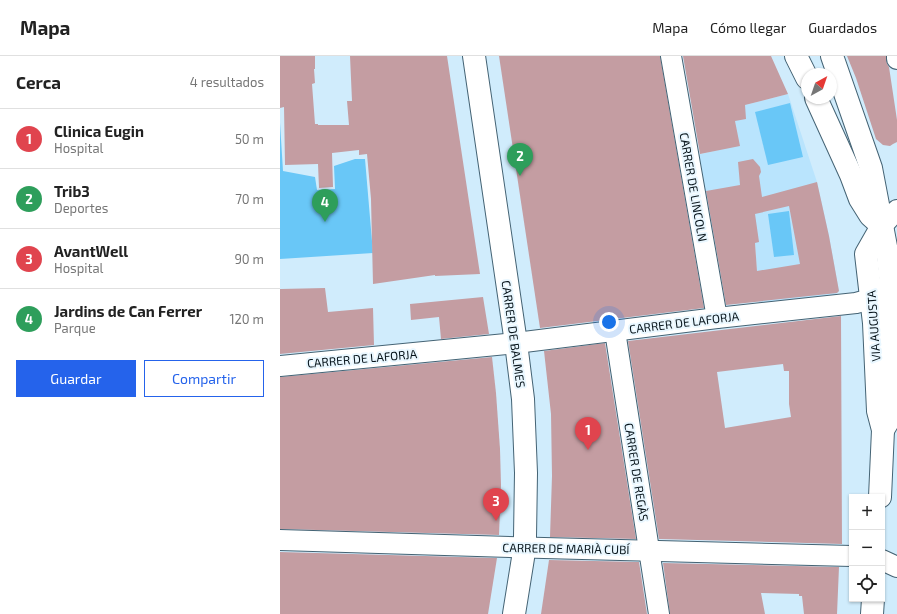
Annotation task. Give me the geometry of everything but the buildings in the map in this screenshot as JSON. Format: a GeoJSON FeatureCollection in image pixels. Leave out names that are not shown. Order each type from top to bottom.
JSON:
{"type":"FeatureCollection","features":[{"type":"Feature","properties":{"kind":"main road","name":"CARRER DE BALMES"},"geometry":{"type":"LineString","coordinates":[[474,56],[523,399],[525,444],[524,548],[514,614]]}},
{"type":"Feature","properties":{"kind":"main road"},"geometry":{"type":"LineString","coordinates":[[796,56],[802,68]]}},
{"type":"Feature","properties":{"kind":"main road","name":"VIA AUGUSTA"},"geometry":{"type":"LineString","coordinates":[[832,56],[872,168],[888,257],[895,322],[895,379],[880,494]]}},
{"type":"Feature","properties":{"kind":"main road"},"geometry":{"type":"LineString","coordinates":[[819,104],[842,154],[860,199],[870,216],[882,226]]}},
{"type":"Feature","properties":{"kind":"main road","name":"VIA AUGUSTA"},"geometry":{"type":"LineString","coordinates":[[882,226],[866,254],[874,323],[878,411],[891,419]]}},
{"type":"Feature","properties":{"kind":"main road"},"geometry":{"type":"LineString","coordinates":[[872,614],[873,602]]}},
{"type":"Feature","properties":{"kind":"street","name":"CARRER DE LINCOLN"},"geometry":{"type":"LineString","coordinates":[[671,56],[718,318]]}},
{"type":"Feature","properties":{"kind":"street"},"geometry":{"type":"LineString","coordinates":[[882,226],[897,210]]}},
{"type":"Feature","properties":{"kind":"street","name":"CARRER DE LAFORJA"},"geometry":{"type":"LineString","coordinates":[[280,366],[516,343],[718,318],[845,305],[871,300],[883,291],[890,282]]}},
{"type":"Feature","properties":{"kind":"street","name":"CARRER DE REGÀS"},"geometry":{"type":"LineString","coordinates":[[615,331],[659,614]]}},
{"type":"Feature","properties":{"kind":"street","name":"CARRER DE MARIÀ CUBÍ"},"geometry":{"type":"LineString","coordinates":[[280,540],[849,556]]}},
{"type":"Feature","properties":{"kind":"street"},"geometry":{"type":"LineString","coordinates":[[885,561],[897,566]]}},
{"type":"Feature","properties":{"kind":"shaded area"},"geometry":{"type":"Polygon","coordinates":[[[788,94],[817,182],[839,291],[835,295],[759,304],[755,243],[714,249],[697,155],[739,145],[735,121],[745,105],[788,94]]]}},
{"type":"Feature","properties":{"kind":"shaded area"},"geometry":{"type":"Polygon","coordinates":[[[790,103],[803,157],[768,165],[755,112],[790,103]]]}},
{"type":"Feature","properties":{"kind":"shaded area"},"geometry":{"type":"Polygon","coordinates":[[[280,123],[283,171],[315,177],[317,190],[335,189],[334,166],[355,159],[365,159],[373,253],[280,259],[280,123]]]}},
{"type":"Feature","properties":{"kind":"shaded area"},"geometry":{"type":"Polygon","coordinates":[[[789,211],[794,255],[774,257],[768,214],[789,211]]]}},
{"type":"Feature","properties":{"kind":"place","name":"Trib3"},"geometry":{"type":"Point","coordinates":[520,176]}},
{"type":"Feature","properties":{"kind":"place","name":"Jardins de Can Ferrer"},"geometry":{"type":"Point","coordinates":[325,222]}},
{"type":"Feature","properties":{"kind":"place","name":"Clinica Eugin"},"geometry":{"type":"Point","coordinates":[588,450]}},
{"type":"Feature","properties":{"kind":"place","name":"AvantWell"},"geometry":{"type":"Point","coordinates":[496,521]}}]}
